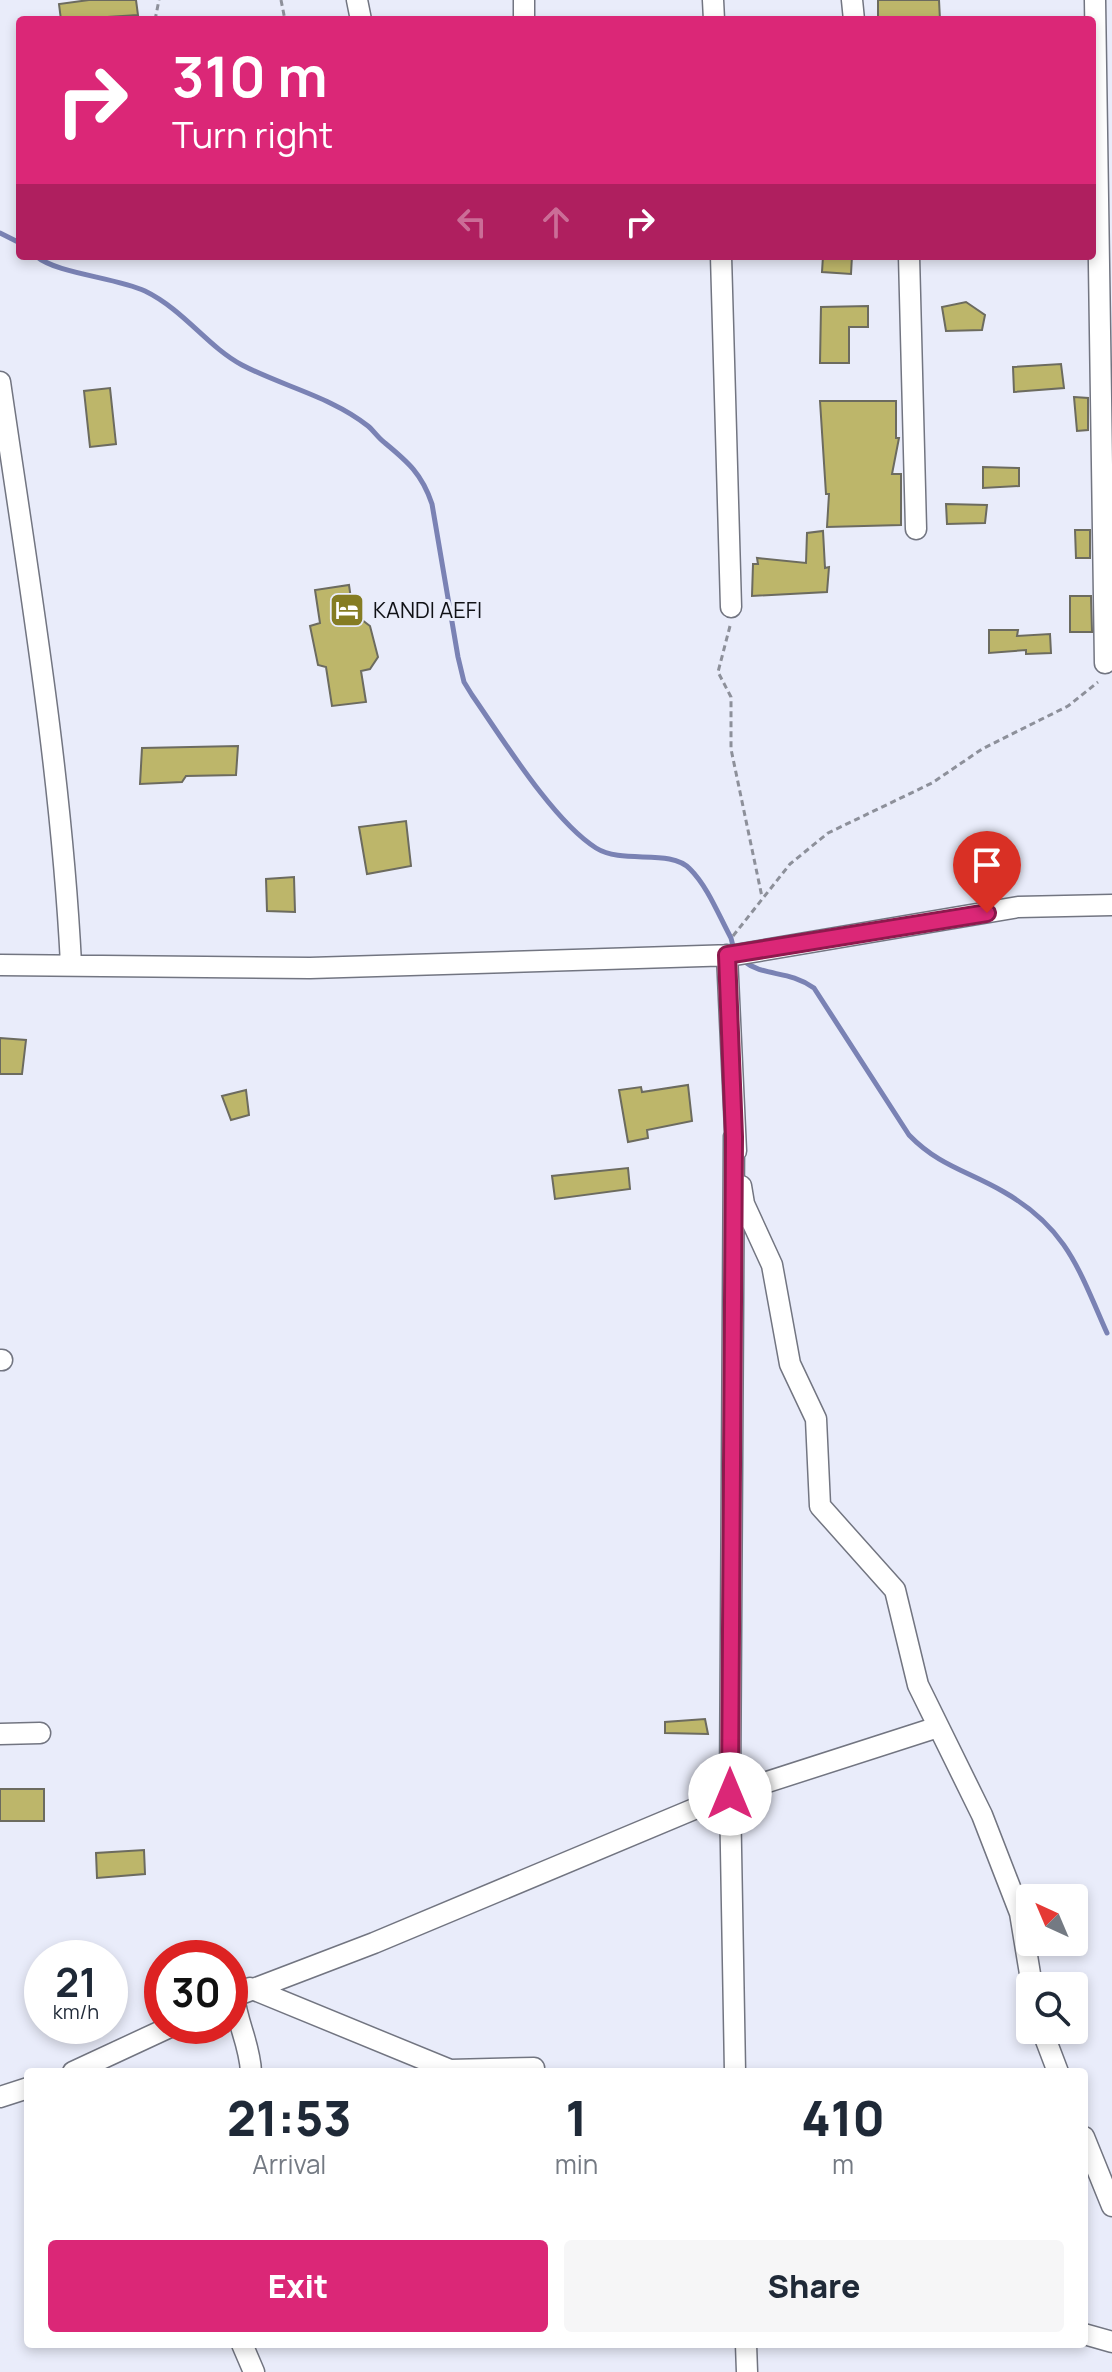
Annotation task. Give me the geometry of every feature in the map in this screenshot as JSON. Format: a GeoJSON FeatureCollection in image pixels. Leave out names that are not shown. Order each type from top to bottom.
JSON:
{"type":"FeatureCollection","features":[{"type":"Feature","properties":{"kind":"street"},"geometry":{"type":"LineString","coordinates":[[1095,0],[1100,76],[1107,463],[1105,663]]}},
{"type":"Feature","properties":{"kind":"street"},"geometry":{"type":"LineString","coordinates":[[721,260],[731,607]]}},
{"type":"Feature","properties":{"kind":"street"},"geometry":{"type":"LineString","coordinates":[[909,260],[916,529]]}},
{"type":"Feature","properties":{"kind":"street"},"geometry":{"type":"LineString","coordinates":[[0,382],[48,704],[66,863],[71,964]]}},
{"type":"Feature","properties":{"kind":"street"},"geometry":{"type":"LineString","coordinates":[[0,965],[310,968],[723,956],[1018,907],[1112,905]]}},
{"type":"Feature","properties":{"kind":"street"},"geometry":{"type":"LineString","coordinates":[[723,956],[734,1137],[730,1794],[735,2068]]}},
{"type":"Feature","properties":{"kind":"street"},"geometry":{"type":"LineString","coordinates":[[734,1137],[744,1204],[772,1265],[790,1364],[816,1419],[820,1506],[895,1590],[918,1685],[982,1815],[1020,1913],[1030,1972]]}},
{"type":"Feature","properties":{"kind":"street"},"geometry":{"type":"LineString","coordinates":[[248,1990],[374,1943],[730,1794],[938,1727]]}},
{"type":"Feature","properties":{"kind":"street"},"geometry":{"type":"LineString","coordinates":[[0,1734],[40,1733]]}},
{"type":"Feature","properties":{"kind":"street"},"geometry":{"type":"LineString","coordinates":[[248,1998],[444,2068]]}},
{"type":"Feature","properties":{"kind":"street"},"geometry":{"type":"LineString","coordinates":[[82,2068],[144,2039]]}},
{"type":"Feature","properties":{"kind":"street"},"geometry":{"type":"LineString","coordinates":[[246,2044],[250,2068]]}},
{"type":"Feature","properties":{"kind":"street"},"geometry":{"type":"LineString","coordinates":[[1047,2044],[1056,2068]]}},
{"type":"Feature","properties":{"kind":"street"},"geometry":{"type":"LineString","coordinates":[[0,2097],[24,2089]]}},
{"type":"Feature","properties":{"kind":"street"},"geometry":{"type":"LineString","coordinates":[[1088,2147],[1112,2206]]}},
{"type":"Feature","properties":{"kind":"street"},"geometry":{"type":"LineString","coordinates":[[1088,2335],[1112,2342]]}},
{"type":"Feature","properties":{"kind":"street"},"geometry":{"type":"LineString","coordinates":[[244,2348],[254,2372]]}},
{"type":"Feature","properties":{"kind":"street"},"geometry":{"type":"LineString","coordinates":[[746,2348],[747,2372]]}},
{"type":"Feature","properties":{"kind":"path"},"geometry":{"type":"LineString","coordinates":[[731,607],[729,632],[719,656],[718,672],[731,697],[731,749],[762,897]]}},
{"type":"Feature","properties":{"kind":"path"},"geometry":{"type":"LineString","coordinates":[[723,956],[762,897],[790,864],[828,833],[932,783],[982,749],[1068,706],[1098,682],[1105,663]]}},
{"type":"Feature","properties":{"kind":"building"},"geometry":{"type":"Polygon","coordinates":[[[89,0],[136,0],[138,15],[60,16],[59,4],[89,0]]]}},
{"type":"Feature","properties":{"kind":"building"},"geometry":{"type":"Polygon","coordinates":[[[878,0],[939,0],[940,16],[878,16],[878,0]]]}},
{"type":"Feature","properties":{"kind":"building"},"geometry":{"type":"Polygon","coordinates":[[[823,260],[852,260],[851,274],[822,272],[823,260]]]}},
{"type":"Feature","properties":{"kind":"building"},"geometry":{"type":"Polygon","coordinates":[[[966,302],[985,315],[982,330],[946,331],[942,307],[966,302]]]}},
{"type":"Feature","properties":{"kind":"building"},"geometry":{"type":"Polygon","coordinates":[[[868,306],[868,327],[849,327],[849,363],[820,363],[821,307],[868,306]]]}},
{"type":"Feature","properties":{"kind":"building"},"geometry":{"type":"Polygon","coordinates":[[[1061,364],[1064,388],[1014,392],[1013,367],[1061,364]]]}},
{"type":"Feature","properties":{"kind":"building"},"geometry":{"type":"Polygon","coordinates":[[[110,388],[116,444],[90,447],[84,391],[110,388]]]}},
{"type":"Feature","properties":{"kind":"building"},"geometry":{"type":"Polygon","coordinates":[[[1074,397],[1088,398],[1088,430],[1077,431],[1074,397]]]}},
{"type":"Feature","properties":{"kind":"building"},"geometry":{"type":"Polygon","coordinates":[[[820,401],[896,401],[896,438],[899,438],[892,474],[901,474],[901,525],[827,527],[829,494],[826,494],[820,401]]]}},
{"type":"Feature","properties":{"kind":"building"},"geometry":{"type":"Polygon","coordinates":[[[983,467],[1019,468],[1019,486],[983,488],[983,467]]]}},
{"type":"Feature","properties":{"kind":"building"},"geometry":{"type":"Polygon","coordinates":[[[946,504],[987,505],[985,523],[947,524],[946,504]]]}},
{"type":"Feature","properties":{"kind":"building"},"geometry":{"type":"Polygon","coordinates":[[[1075,530],[1090,530],[1090,558],[1076,558],[1075,530]]]}},
{"type":"Feature","properties":{"kind":"building"},"geometry":{"type":"Polygon","coordinates":[[[823,531],[825,568],[829,567],[827,592],[752,596],[753,564],[758,564],[757,558],[806,563],[807,533],[823,531]]]}},
{"type":"Feature","properties":{"kind":"building"},"geometry":{"type":"Polygon","coordinates":[[[349,585],[353,613],[370,626],[378,657],[370,669],[361,671],[366,702],[332,706],[326,667],[318,665],[310,626],[320,623],[315,590],[349,585]]]}},
{"type":"Feature","properties":{"kind":"building"},"geometry":{"type":"Polygon","coordinates":[[[1070,596],[1091,596],[1092,632],[1070,632],[1070,596]]]}},
{"type":"Feature","properties":{"kind":"building"},"geometry":{"type":"Polygon","coordinates":[[[989,630],[1018,630],[1017,636],[1050,634],[1051,653],[1026,654],[1026,650],[989,653],[989,630]]]}},
{"type":"Feature","properties":{"kind":"building"},"geometry":{"type":"Polygon","coordinates":[[[238,746],[236,775],[186,776],[182,782],[140,784],[142,748],[238,746]]]}},
{"type":"Feature","properties":{"kind":"building"},"geometry":{"type":"Polygon","coordinates":[[[406,821],[411,866],[367,874],[359,827],[406,821]]]}},
{"type":"Feature","properties":{"kind":"building"},"geometry":{"type":"Polygon","coordinates":[[[294,877],[295,912],[267,911],[266,879],[294,877]]]}},
{"type":"Feature","properties":{"kind":"building"},"geometry":{"type":"Polygon","coordinates":[[[0,1038],[26,1040],[22,1074],[0,1074],[0,1038]]]}},
{"type":"Feature","properties":{"kind":"building"},"geometry":{"type":"Polygon","coordinates":[[[688,1085],[692,1121],[647,1130],[648,1138],[628,1142],[619,1090],[641,1087],[642,1092],[688,1085]]]}},
{"type":"Feature","properties":{"kind":"building"},"geometry":{"type":"Polygon","coordinates":[[[246,1090],[249,1115],[231,1120],[222,1096],[246,1090]]]}},
{"type":"Feature","properties":{"kind":"building"},"geometry":{"type":"Polygon","coordinates":[[[628,1168],[630,1189],[555,1199],[552,1176],[628,1168]]]}},
{"type":"Feature","properties":{"kind":"building"},"geometry":{"type":"Polygon","coordinates":[[[705,1719],[708,1734],[665,1733],[665,1722],[705,1719]]]}},
{"type":"Feature","properties":{"kind":"building"},"geometry":{"type":"Polygon","coordinates":[[[0,1789],[44,1789],[44,1821],[0,1821],[0,1789]]]}},
{"type":"Feature","properties":{"kind":"building"},"geometry":{"type":"Polygon","coordinates":[[[144,1850],[145,1874],[97,1878],[96,1853],[144,1850]]]}},
{"type":"Feature","properties":{"kind":"waterway"},"geometry":{"type":"LineString","coordinates":[[0,233],[16,241]]}},
{"type":"Feature","properties":{"kind":"waterway"},"geometry":{"type":"LineString","coordinates":[[42,260],[145,291],[172,308],[218,349],[242,365],[323,399],[354,416],[407,463],[424,484],[432,504],[458,657],[464,682],[472,695],[546,799],[596,848],[619,856],[671,859],[690,869],[713,902],[734,950]]}},
{"type":"Feature","properties":{"kind":"waterway"},"geometry":{"type":"LineString","coordinates":[[742,960],[759,969],[795,978],[814,988],[909,1135],[931,1154],[1004,1192],[1043,1220],[1069,1252],[1107,1333]]}},
{"type":"Feature","properties":{"kind":"place","name":"KANDI AEFI"},"geometry":{"type":"Point","coordinates":[347,610]}},
{"type":"Feature","properties":{"kind":"route"},"geometry":{"type":"LineString","coordinates":[[730,1794],[734,1137],[727,955],[987,913]]}}]}
